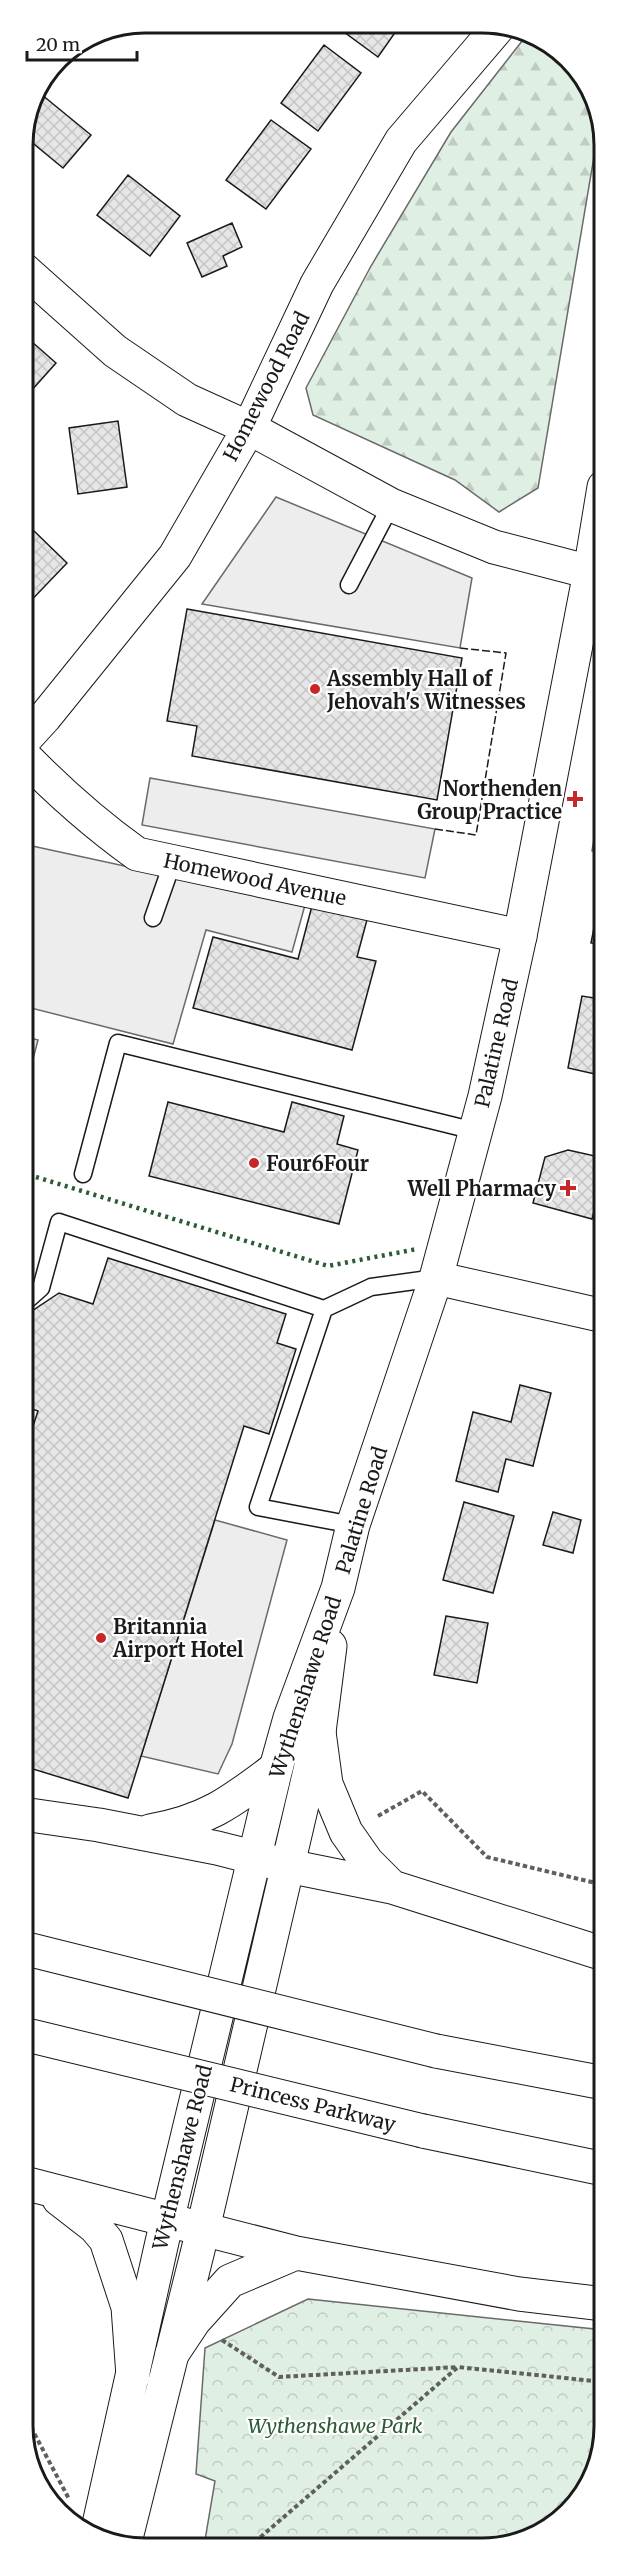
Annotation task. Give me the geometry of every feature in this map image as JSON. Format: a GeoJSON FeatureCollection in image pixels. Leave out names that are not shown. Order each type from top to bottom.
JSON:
{"type":"FeatureCollection","features":[{"type":"Feature","properties":{"kind":"main road","name":"Homewood Road"},"geometry":{"type":"LineString","coordinates":[[33,730],[175,556],[249,428],[317,284],[401,141],[493,33]]}},
{"type":"Feature","properties":{"kind":"main road"},"geometry":{"type":"LineString","coordinates":[[33,278],[115,351],[187,400],[249,428],[391,505],[494,547],[590,572]]}},
{"type":"Feature","properties":{"kind":"main road","name":"Palatine Road"},"geometry":{"type":"LineString","coordinates":[[338,1588],[353,1525],[436,1278],[476,1131],[520,936],[594,548]]}},
{"type":"Feature","properties":{"kind":"main road","name":"Homewood Avenue"},"geometry":{"type":"LineString","coordinates":[[33,765],[64,798],[97,826],[137,854],[520,936]]}},
{"type":"Feature","properties":{"kind":"main road"},"geometry":{"type":"LineString","coordinates":[[436,1278],[594,1314]]}},
{"type":"Feature","properties":{"kind":"main road","name":"Wythenshawe Road"},"geometry":{"type":"LineString","coordinates":[[126,2536],[202,2230],[319,1732],[338,1588]]}},
{"type":"Feature","properties":{"kind":"main road","name":"Wythenshawe Road"},"geometry":{"type":"LineString","coordinates":[[98,2527],[166,2221],[276,1768],[290,1718],[338,1588]]}},
{"type":"Feature","properties":{"kind":"main road"},"geometry":{"type":"LineString","coordinates":[[319,1732],[326,1784],[346,1832],[367,1862],[393,1887]]}},
{"type":"Feature","properties":{"kind":"main road"},"geometry":{"type":"LineString","coordinates":[[139,1833],[177,1826],[219,1810],[276,1768]]}},
{"type":"Feature","properties":{"kind":"main road"},"geometry":{"type":"LineString","coordinates":[[33,1816],[217,1848],[288,1866],[393,1887],[594,1951]]}},
{"type":"Feature","properties":{"kind":"main road"},"geometry":{"type":"LineString","coordinates":[[33,1950],[436,2051],[594,2081]]}},
{"type":"Feature","properties":{"kind":"main road","name":"Princess Parkway"},"geometry":{"type":"LineString","coordinates":[[33,2036],[423,2131],[594,2167]]}},
{"type":"Feature","properties":{"kind":"main road"},"geometry":{"type":"LineString","coordinates":[[35,2186],[296,2253],[519,2294],[594,2303]]}},
{"type":"Feature","properties":{"kind":"main road"},"geometry":{"type":"LineString","coordinates":[[35,2186],[85,2218],[106,2240],[128,2307],[133,2376]]}},
{"type":"Feature","properties":{"kind":"main road"},"geometry":{"type":"LineString","coordinates":[[172,2354],[194,2321],[230,2281],[296,2253]]}},
{"type":"Feature","properties":{"kind":"lane"},"geometry":{"type":"LineString","coordinates":[[349,585],[391,505]]}},
{"type":"Feature","properties":{"kind":"lane"},"geometry":{"type":"LineString","coordinates":[[153,918],[173,861]]}},
{"type":"Feature","properties":{"kind":"lane"},"geometry":{"type":"LineString","coordinates":[[83,1174],[118,1043],[476,1131]]}},
{"type":"Feature","properties":{"kind":"lane"},"geometry":{"type":"LineString","coordinates":[[33,1295],[41,1288],[59,1222],[324,1309],[371,1287],[436,1278]]}},
{"type":"Feature","properties":{"kind":"lane"},"geometry":{"type":"LineString","coordinates":[[324,1309],[258,1507],[353,1525]]}},
{"type":"Feature","properties":{"kind":"path"},"geometry":{"type":"LineString","coordinates":[[374,1819],[422,1791],[487,1857],[594,1883]]}},
{"type":"Feature","properties":{"kind":"path"},"geometry":{"type":"LineString","coordinates":[[194,2321],[279,2377],[458,2367],[594,2381]]}},
{"type":"Feature","properties":{"kind":"path"},"geometry":{"type":"LineString","coordinates":[[259,2538],[458,2367]]}},
{"type":"Feature","properties":{"kind":"path"},"geometry":{"type":"LineString","coordinates":[[33,2432],[71,2503]]}},
{"type":"Feature","properties":{"kind":"green space"},"geometry":{"type":"Polygon","coordinates":[[[522,41],[550,56],[571,77],[585,102],[593,131],[594,157],[538,488],[499,512],[455,480],[313,415],[306,388],[371,266],[451,132],[522,41]]]}},
{"type":"Feature","properties":{"kind":"green space"},"geometry":{"type":"Polygon","coordinates":[[[33,1039],[38,1040],[33,1059],[33,1039]]]}},
{"type":"Feature","properties":{"kind":"green space","name":"Wythenshawe Park"},"geometry":{"type":"Polygon","coordinates":[[[308,2299],[594,2329],[592,2448],[579,2482],[556,2510],[531,2526],[504,2536],[482,2538],[205,2538],[215,2481],[196,2474],[205,2348],[308,2299]]]}},
{"type":"Feature","properties":{"kind":"shaded area"},"geometry":{"type":"Polygon","coordinates":[[[276,497],[472,578],[460,648],[202,604],[276,497]]]}},
{"type":"Feature","properties":{"kind":"shaded area"},"geometry":{"type":"Polygon","coordinates":[[[150,778],[435,829],[425,878],[142,825],[150,778]]]}},
{"type":"Feature","properties":{"kind":"shaded area"},"geometry":{"type":"Polygon","coordinates":[[[33,846],[305,905],[292,952],[206,930],[173,1044],[33,1009],[33,846]]]}},
{"type":"Feature","properties":{"kind":"shaded area"},"geometry":{"type":"Polygon","coordinates":[[[215,1520],[287,1540],[232,1744],[218,1774],[141,1756],[215,1520]]]}},
{"type":"Feature","properties":{"kind":"building"},"geometry":{"type":"Polygon","coordinates":[[[345,33],[395,33],[378,57],[345,33]]]}},
{"type":"Feature","properties":{"kind":"building"},"geometry":{"type":"Polygon","coordinates":[[[324,45],[361,73],[318,131],[281,103],[324,45]]]}},
{"type":"Feature","properties":{"kind":"building"},"geometry":{"type":"Polygon","coordinates":[[[45,97],[91,135],[63,168],[33,143],[37,116],[45,97]]]}},
{"type":"Feature","properties":{"kind":"building"},"geometry":{"type":"Polygon","coordinates":[[[271,120],[311,149],[266,209],[226,180],[271,120]]]}},
{"type":"Feature","properties":{"kind":"building"},"geometry":{"type":"Polygon","coordinates":[[[128,175],[180,216],[150,256],[97,215],[128,175]]]}},
{"type":"Feature","properties":{"kind":"building"},"geometry":{"type":"Polygon","coordinates":[[[232,223],[242,247],[223,256],[227,266],[202,277],[187,243],[232,223]]]}},
{"type":"Feature","properties":{"kind":"building"},"geometry":{"type":"Polygon","coordinates":[[[33,343],[56,363],[33,389],[33,343]]]}},
{"type":"Feature","properties":{"kind":"building"},"geometry":{"type":"Polygon","coordinates":[[[118,421],[127,487],[78,494],[69,428],[118,421]]]}},
{"type":"Feature","properties":{"kind":"building"},"geometry":{"type":"Polygon","coordinates":[[[33,530],[67,563],[33,599],[33,530]]]}},
{"type":"Feature","properties":{"kind":"building","name":"Assembly Hall of Jehovah's Witnesses"},"geometry":{"type":"Polygon","coordinates":[[[187,609],[462,658],[437,800],[192,756],[197,726],[167,721],[187,609]]]}},
{"type":"Feature","properties":{"kind":"building"},"geometry":{"type":"Polygon","coordinates":[[[313,902],[368,916],[357,957],[376,961],[352,1050],[193,1008],[213,937],[298,959],[313,902]]]}},
{"type":"Feature","properties":{"kind":"building"},"geometry":{"type":"Polygon","coordinates":[[[594,928],[594,943],[591,943],[594,928]]]}},
{"type":"Feature","properties":{"kind":"building"},"geometry":{"type":"Polygon","coordinates":[[[582,996],[594,998],[594,1074],[568,1068],[582,996]]]}},
{"type":"Feature","properties":{"kind":"building","name":"Four6Four"},"geometry":{"type":"Polygon","coordinates":[[[168,1102],[284,1132],[292,1102],[344,1116],[337,1144],[358,1150],[339,1224],[149,1176],[168,1102]]]}},
{"type":"Feature","properties":{"kind":"building","name":"Well Pharmacy"},"geometry":{"type":"Polygon","coordinates":[[[568,1150],[594,1156],[592,1219],[533,1203],[545,1157],[568,1150]]]}},
{"type":"Feature","properties":{"kind":"building","name":"Britannia Airport Hotel"},"geometry":{"type":"Polygon","coordinates":[[[108,1258],[286,1314],[277,1343],[296,1349],[269,1434],[244,1426],[128,1798],[33,1769],[33,1426],[38,1411],[33,1409],[33,1310],[59,1293],[93,1304],[108,1258]]]}},
{"type":"Feature","properties":{"kind":"building"},"geometry":{"type":"Polygon","coordinates":[[[520,1385],[551,1393],[533,1466],[506,1459],[498,1492],[456,1481],[473,1412],[511,1422],[520,1385]]]}},
{"type":"Feature","properties":{"kind":"building"},"geometry":{"type":"Polygon","coordinates":[[[464,1502],[514,1516],[493,1593],[443,1580],[464,1502]]]}},
{"type":"Feature","properties":{"kind":"building"},"geometry":{"type":"Polygon","coordinates":[[[553,1512],[581,1520],[573,1553],[543,1545],[553,1512]]]}},
{"type":"Feature","properties":{"kind":"building"},"geometry":{"type":"Polygon","coordinates":[[[446,1616],[488,1623],[477,1683],[434,1675],[446,1616]]]}},
{"type":"Feature","properties":{"kind":"hedge"},"geometry":{"type":"LineString","coordinates":[[36,1177],[328,1266],[417,1249]]}},
{"type":"Feature","properties":{"kind":"fence"},"geometry":{"type":"LineString","coordinates":[[435,829],[476,835],[506,653],[460,648]]}},
{"type":"Feature","properties":{"kind":"place","name":"Assembly Hall of Jehovah's Witnesses"},"geometry":{"type":"Point","coordinates":[315,689]}},
{"type":"Feature","properties":{"kind":"place","name":"Northenden Group Practice"},"geometry":{"type":"Point","coordinates":[575,799]}},
{"type":"Feature","properties":{"kind":"place","name":"Four6Four"},"geometry":{"type":"Point","coordinates":[254,1163]}},
{"type":"Feature","properties":{"kind":"place","name":"Well Pharmacy"},"geometry":{"type":"Point","coordinates":[568,1188]}},
{"type":"Feature","properties":{"kind":"place","name":"Britannia Airport Hotel"},"geometry":{"type":"Point","coordinates":[101,1638]}}]}
